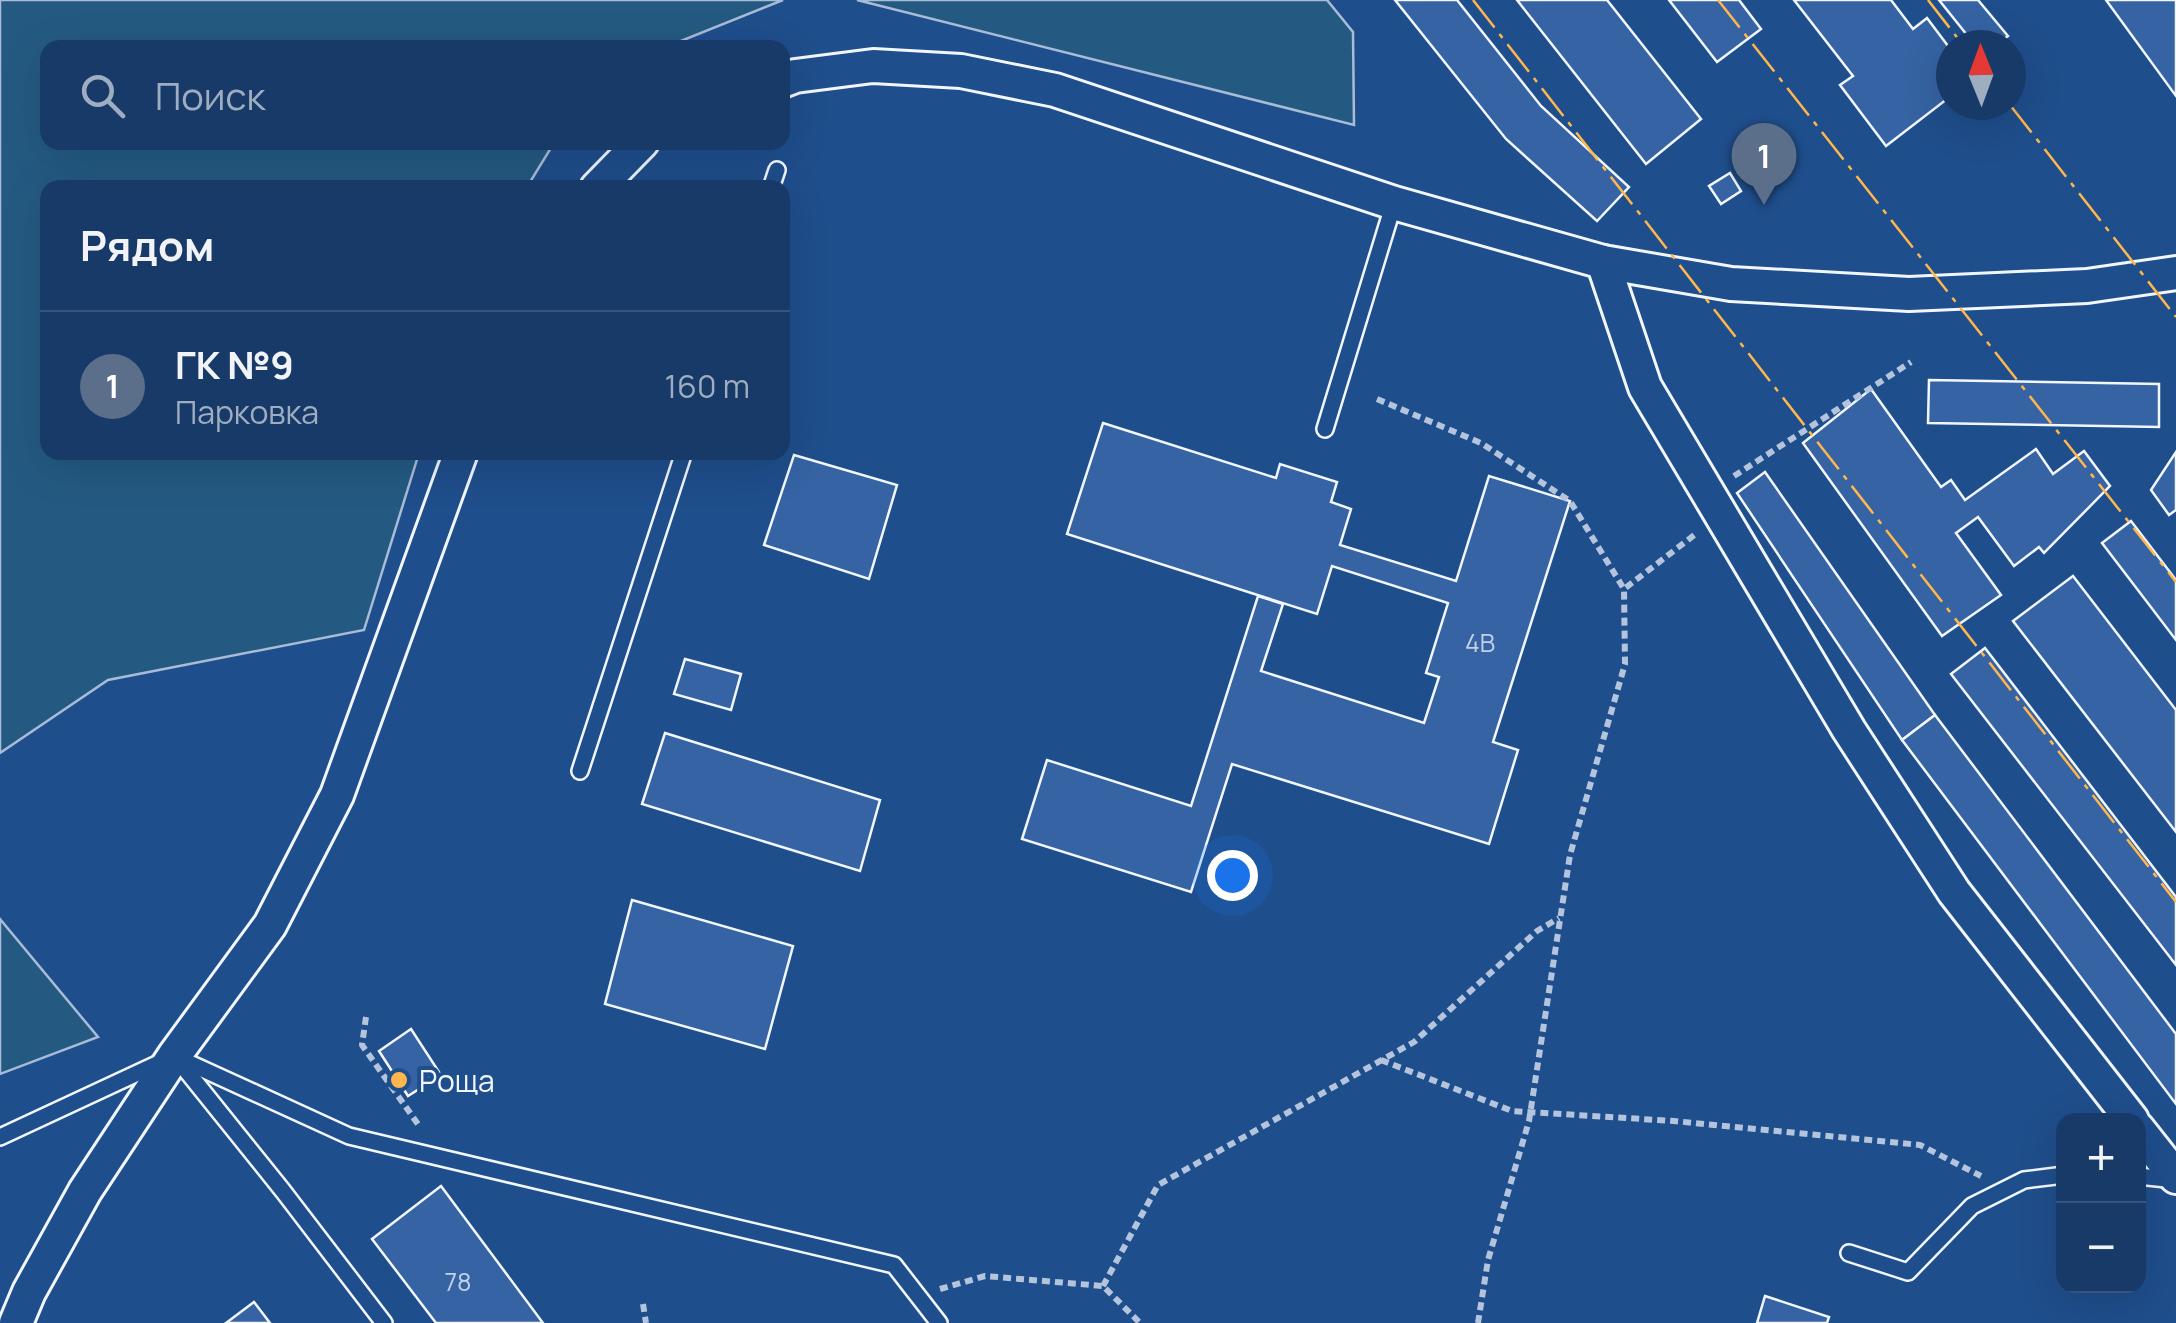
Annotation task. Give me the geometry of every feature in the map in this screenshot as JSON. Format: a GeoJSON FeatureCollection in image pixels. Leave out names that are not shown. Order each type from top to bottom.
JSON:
{"type":"FeatureCollection","features":[{"type":"Feature","properties":{"kind":"street"},"geometry":{"type":"LineString","coordinates":[[790,78],[873,66],[961,72],[1055,90],[1394,203],[1603,262],[1731,284],[1910,294],[2087,286],[2176,274]]}},
{"type":"Feature","properties":{"kind":"street"},"geometry":{"type":"LineString","coordinates":[[605,180],[634,150]]}},
{"type":"Feature","properties":{"kind":"street"},"geometry":{"type":"LineString","coordinates":[[1603,262],[1644,387],[1849,730],[1954,892],[2127,1113]]}},
{"type":"Feature","properties":{"kind":"street"},"geometry":{"type":"LineString","coordinates":[[16,1323],[85,1191],[174,1056],[270,925],[337,795],[458,460]]}},
{"type":"Feature","properties":{"kind":"street"},"geometry":{"type":"LineString","coordinates":[[2146,1140],[2176,1179]]}},
{"type":"Feature","properties":{"kind":"lane"},"geometry":{"type":"LineString","coordinates":[[774,180],[777,170]]}},
{"type":"Feature","properties":{"kind":"lane"},"geometry":{"type":"LineString","coordinates":[[1325,429],[1394,203]]}},
{"type":"Feature","properties":{"kind":"lane"},"geometry":{"type":"LineString","coordinates":[[580,772],[681,460]]}},
{"type":"Feature","properties":{"kind":"lane"},"geometry":{"type":"LineString","coordinates":[[0,1137],[174,1056],[349,1136],[894,1265],[939,1323]]}},
{"type":"Feature","properties":{"kind":"lane"},"geometry":{"type":"LineString","coordinates":[[174,1056],[384,1323]]}},
{"type":"Feature","properties":{"kind":"lane"},"geometry":{"type":"LineString","coordinates":[[1849,1254],[1908,1272],[1972,1206],[2024,1180],[2056,1176]]}},
{"type":"Feature","properties":{"kind":"lane"},"geometry":{"type":"LineString","coordinates":[[2146,1177],[2176,1179]]}},
{"type":"Feature","properties":{"kind":"path"},"geometry":{"type":"LineString","coordinates":[[1708,493],[1911,362]]}},
{"type":"Feature","properties":{"kind":"path"},"geometry":{"type":"LineString","coordinates":[[1377,398],[1481,443],[1570,500],[1624,589],[1625,664],[1570,855],[1530,1112],[1488,1260],[1478,1323]]}},
{"type":"Feature","properties":{"kind":"path"},"geometry":{"type":"LineString","coordinates":[[1624,589],[1704,528]]}},
{"type":"Feature","properties":{"kind":"path"},"geometry":{"type":"LineString","coordinates":[[1103,1286],[1158,1186],[1414,1042],[1538,931],[1561,918]]}},
{"type":"Feature","properties":{"kind":"path"},"geometry":{"type":"LineString","coordinates":[[366,1018],[362,1045],[444,1158]]}},
{"type":"Feature","properties":{"kind":"path"},"geometry":{"type":"LineString","coordinates":[[1381,1060],[1512,1111],[1674,1121],[1920,1144],[2007,1188]]}},
{"type":"Feature","properties":{"kind":"path"},"geometry":{"type":"LineString","coordinates":[[918,1296],[985,1276],[1103,1286],[1140,1323]]}},
{"type":"Feature","properties":{"kind":"path"},"geometry":{"type":"LineString","coordinates":[[643,1304],[646,1323]]}},
{"type":"Feature","properties":{"kind":"shaded area"},"geometry":{"type":"Polygon","coordinates":[[[0,0],[783,0],[683,40],[40,40],[40,150],[550,150],[531,180],[40,180],[40,460],[417,460],[364,630],[108,680],[0,753],[0,0]]]}},
{"type":"Feature","properties":{"kind":"shaded area"},"geometry":{"type":"Polygon","coordinates":[[[857,0],[1327,0],[1353,32],[1354,125],[857,0]]]}},
{"type":"Feature","properties":{"kind":"shaded area"},"geometry":{"type":"Polygon","coordinates":[[[0,919],[98,1037],[0,1074],[0,919]]]}},
{"type":"Feature","properties":{"kind":"building"},"geometry":{"type":"Polygon","coordinates":[[[1395,0],[1457,0],[1541,106],[1629,187],[1597,221],[1506,139],[1395,0]]]}},
{"type":"Feature","properties":{"kind":"building"},"geometry":{"type":"Polygon","coordinates":[[[1517,0],[1607,0],[1701,119],[1646,164],[1517,0]]]}},
{"type":"Feature","properties":{"kind":"building"},"geometry":{"type":"Polygon","coordinates":[[[1669,0],[1739,0],[1761,29],[1717,62],[1669,0]]]}},
{"type":"Feature","properties":{"kind":"building"},"geometry":{"type":"Polygon","coordinates":[[[1794,0],[1891,0],[1913,29],[1927,18],[1936,30],[1936,108],[1886,146],[1840,85],[1853,76],[1794,0]]]}},
{"type":"Feature","properties":{"kind":"building"},"geometry":{"type":"Polygon","coordinates":[[[1939,0],[1978,0],[2003,30],[1963,30],[1939,0]]]}},
{"type":"Feature","properties":{"kind":"building"},"geometry":{"type":"Polygon","coordinates":[[[2106,0],[2176,0],[2176,96],[2106,0]]]}},
{"type":"Feature","properties":{"kind":"building"},"geometry":{"type":"Polygon","coordinates":[[[1730,173],[1741,191],[1721,204],[1709,186],[1730,173]]]}},
{"type":"Feature","properties":{"kind":"building"},"geometry":{"type":"Polygon","coordinates":[[[1929,380],[2159,384],[2159,427],[1928,423],[1929,380]]]}},
{"type":"Feature","properties":{"kind":"building"},"geometry":{"type":"Polygon","coordinates":[[[1871,389],[1941,487],[1951,480],[1965,500],[2036,449],[2053,474],[2084,451],[2110,486],[2044,553],[2039,547],[2014,566],[1978,517],[1956,533],[2001,595],[1942,636],[1803,443],[1871,389]]]}},
{"type":"Feature","properties":{"kind":"building"},"geometry":{"type":"Polygon","coordinates":[[[1103,423],[1276,478],[1280,464],[1337,482],[1331,502],[1351,509],[1340,545],[1456,581],[1489,476],[1570,501],[1493,742],[1518,750],[1489,844],[1232,764],[1191,892],[1022,839],[1047,760],[1191,806],[1258,596],[1283,604],[1261,671],[1424,723],[1439,677],[1426,673],[1448,603],[1332,566],[1317,614],[1067,534],[1103,423]]]}},
{"type":"Feature","properties":{"kind":"building"},"geometry":{"type":"Polygon","coordinates":[[[2176,452],[2176,510],[2169,515],[2151,490],[2176,452]]]}},
{"type":"Feature","properties":{"kind":"building"},"geometry":{"type":"Polygon","coordinates":[[[794,455],[897,485],[869,579],[764,545],[794,455]]]}},
{"type":"Feature","properties":{"kind":"building"},"geometry":{"type":"Polygon","coordinates":[[[1765,472],[1935,715],[1902,740],[1737,493],[1765,472]]]}},
{"type":"Feature","properties":{"kind":"building"},"geometry":{"type":"Polygon","coordinates":[[[2131,521],[2176,580],[2176,640],[2102,543],[2131,521]]]}},
{"type":"Feature","properties":{"kind":"building"},"geometry":{"type":"Polygon","coordinates":[[[2073,576],[2176,710],[2176,832],[2013,621],[2073,576]]]}},
{"type":"Feature","properties":{"kind":"building"},"geometry":{"type":"Polygon","coordinates":[[[1985,648],[2176,897],[2176,965],[1951,674],[1985,648]]]}},
{"type":"Feature","properties":{"kind":"building"},"geometry":{"type":"Polygon","coordinates":[[[685,659],[741,674],[731,710],[674,694],[685,659]]]}},
{"type":"Feature","properties":{"kind":"building"},"geometry":{"type":"Polygon","coordinates":[[[1935,715],[2176,1034],[2176,1104],[1902,740],[1935,715]]]}},
{"type":"Feature","properties":{"kind":"building"},"geometry":{"type":"Polygon","coordinates":[[[665,733],[880,800],[860,871],[642,804],[665,733]]]}},
{"type":"Feature","properties":{"kind":"building"},"geometry":{"type":"Polygon","coordinates":[[[632,900],[793,946],[765,1049],[605,1004],[632,900]]]}},
{"type":"Feature","properties":{"kind":"building"},"geometry":{"type":"Polygon","coordinates":[[[411,1029],[441,1075],[408,1096],[379,1051],[411,1029]]]}},
{"type":"Feature","properties":{"kind":"building"},"geometry":{"type":"Polygon","coordinates":[[[441,1186],[543,1323],[436,1323],[372,1239],[441,1186]]]}},
{"type":"Feature","properties":{"kind":"building"},"geometry":{"type":"Polygon","coordinates":[[[1765,1296],[1829,1317],[1827,1323],[1757,1323],[1765,1296]]]}},
{"type":"Feature","properties":{"kind":"building"},"geometry":{"type":"Polygon","coordinates":[[[254,1302],[270,1323],[226,1323],[254,1302]]]}},
{"type":"Feature","properties":{"kind":"power"},"geometry":{"type":"LineString","coordinates":[[1473,0],[2176,902]]}},
{"type":"Feature","properties":{"kind":"power"},"geometry":{"type":"LineString","coordinates":[[1718,0],[2176,582]]}},
{"type":"Feature","properties":{"kind":"power"},"geometry":{"type":"LineString","coordinates":[[1928,0],[1951,30]]}},
{"type":"Feature","properties":{"kind":"power"},"geometry":{"type":"LineString","coordinates":[[2022,120],[2176,317]]}},
{"type":"Feature","properties":{"kind":"place","name":"ГК №9"},"geometry":{"type":"Point","coordinates":[1764,205]}},
{"type":"Feature","properties":{"kind":"place","name":"Роща"},"geometry":{"type":"Point","coordinates":[399,1080]}}]}
